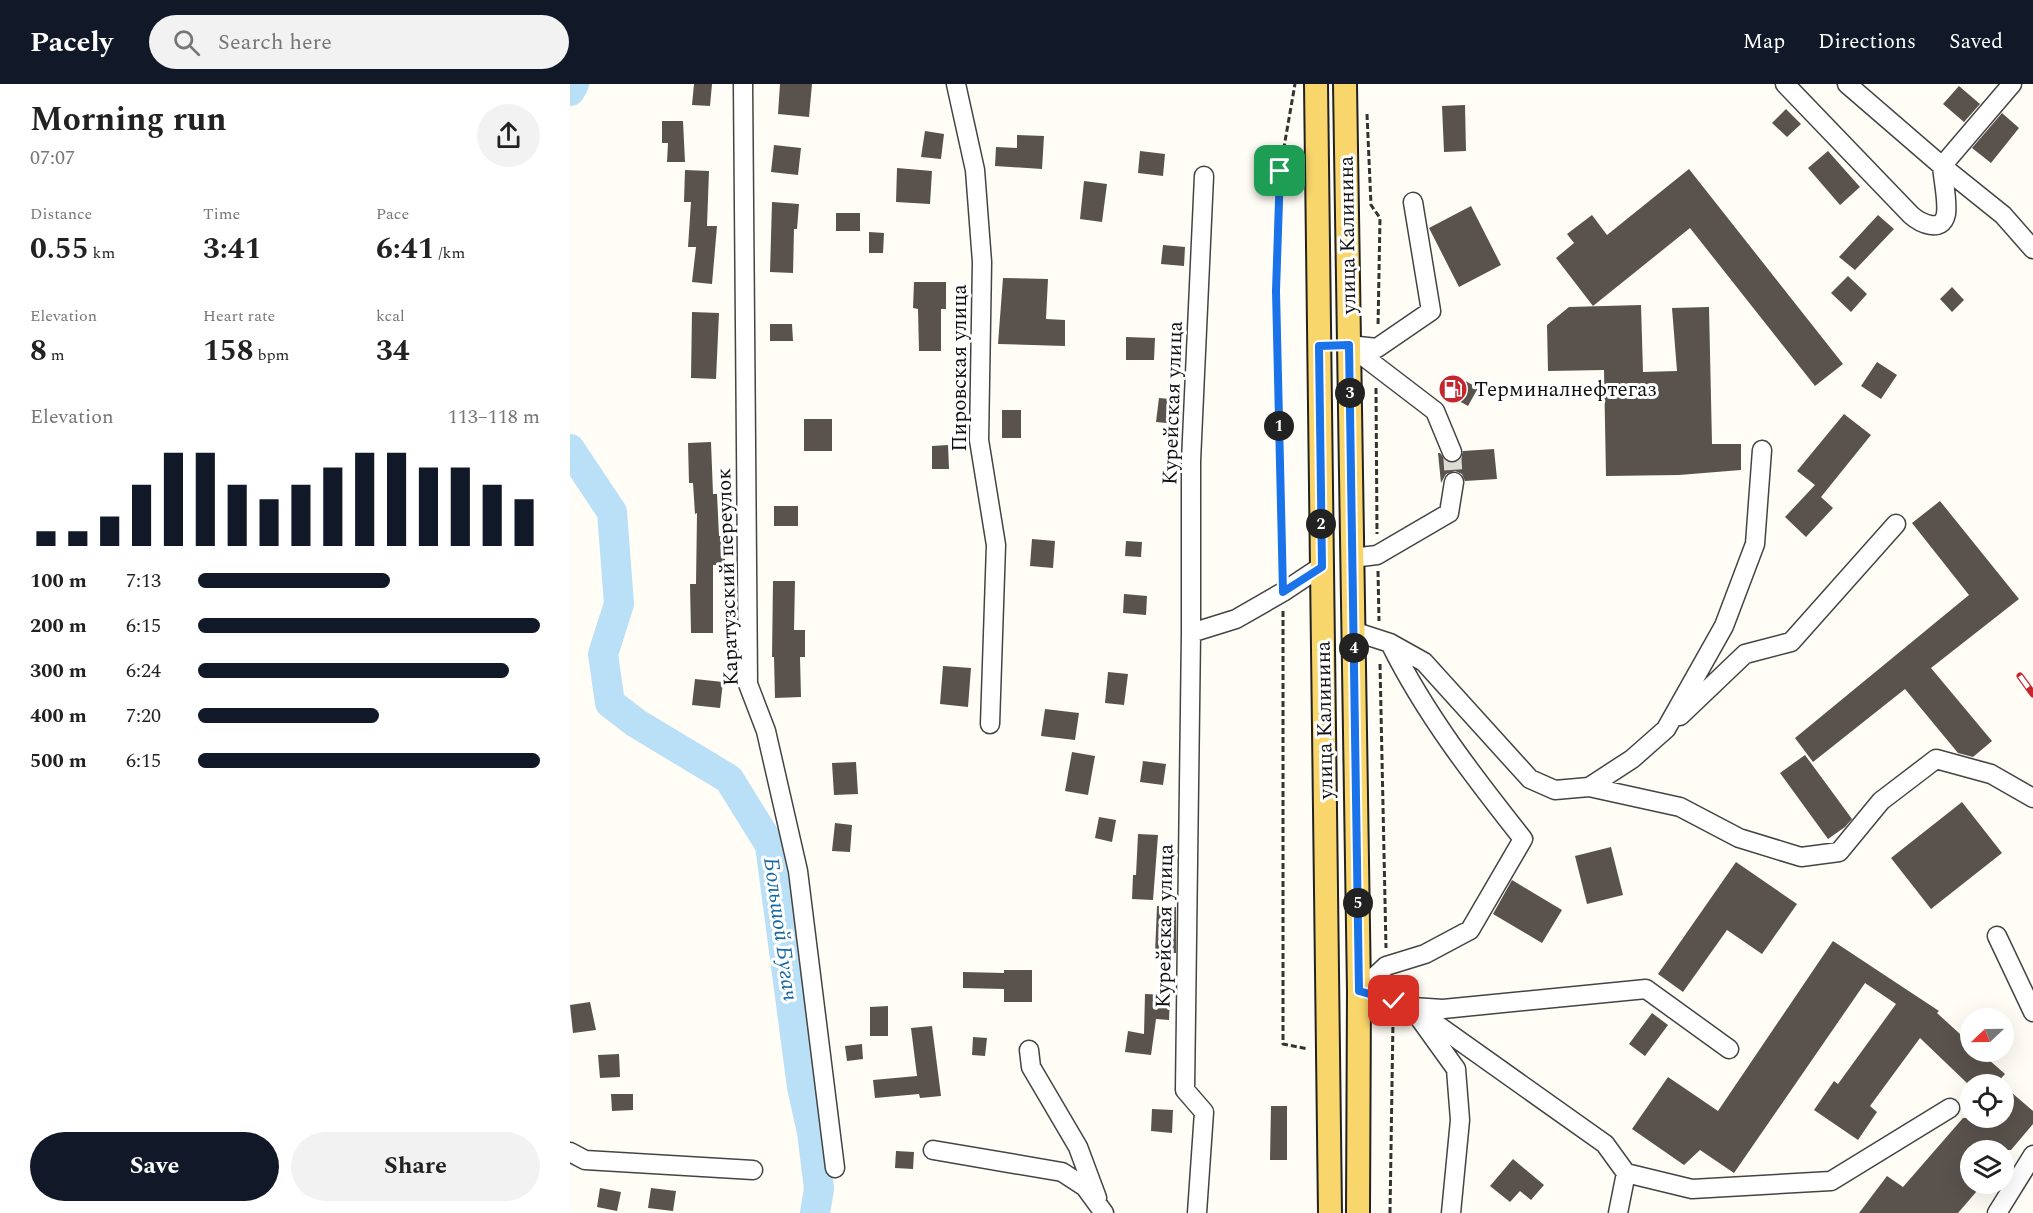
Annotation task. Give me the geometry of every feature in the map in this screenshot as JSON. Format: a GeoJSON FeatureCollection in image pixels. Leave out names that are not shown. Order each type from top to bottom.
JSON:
{"type":"FeatureCollection","features":[{"type":"Feature","properties":{"kind":"main road","name":"улица Калинина"},"geometry":{"type":"LineString","coordinates":[[1316,84],[1330,1213]]}},
{"type":"Feature","properties":{"kind":"main road","name":"улица Калинина"},"geometry":{"type":"LineString","coordinates":[[1345,84],[1359,991],[1358,1213]]}},
{"type":"Feature","properties":{"kind":"main road"},"geometry":{"type":"LineString","coordinates":[[1318,236],[1347,236]]}},
{"type":"Feature","properties":{"kind":"main road"},"geometry":{"type":"LineString","coordinates":[[1319,346],[1349,345]]}},
{"type":"Feature","properties":{"kind":"street","name":"Каратузский переулок"},"geometry":{"type":"LineString","coordinates":[[743,84],[748,684],[766,731],[798,871],[835,1168]]}},
{"type":"Feature","properties":{"kind":"street","name":"Пировская улица"},"geometry":{"type":"LineString","coordinates":[[956,84],[975,170],[982,262],[979,440],[996,545],[990,724]]}},
{"type":"Feature","properties":{"kind":"street"},"geometry":{"type":"LineString","coordinates":[[1785,84],[1921,224],[1931,226],[1940,223],[1946,215],[1941,166],[2012,84]]}},
{"type":"Feature","properties":{"kind":"street"},"geometry":{"type":"LineString","coordinates":[[1847,84],[1941,166],[2003,215],[2033,249]]}},
{"type":"Feature","properties":{"kind":"street","name":"Курейская улица"},"geometry":{"type":"LineString","coordinates":[[1197,1213],[1204,1112],[1185,1089],[1191,461],[1204,176]]}},
{"type":"Feature","properties":{"kind":"street"},"geometry":{"type":"LineString","coordinates":[[1349,345],[1377,348],[1431,311],[1413,202]]}},
{"type":"Feature","properties":{"kind":"street"},"geometry":{"type":"LineString","coordinates":[[1349,345],[1435,411],[1452,452]]}},
{"type":"Feature","properties":{"kind":"street"},"geometry":{"type":"LineString","coordinates":[[1666,729],[1724,626],[1755,544],[1762,450]]}},
{"type":"Feature","properties":{"kind":"street"},"geometry":{"type":"LineString","coordinates":[[1352,558],[1377,555],[1449,513],[1454,482]]}},
{"type":"Feature","properties":{"kind":"street"},"geometry":{"type":"LineString","coordinates":[[1589,787],[1632,759],[1745,654],[1791,642],[1896,524]]}},
{"type":"Feature","properties":{"kind":"street"},"geometry":{"type":"LineString","coordinates":[[1191,633],[1236,619],[1322,567]]}},
{"type":"Feature","properties":{"kind":"street"},"geometry":{"type":"LineString","coordinates":[[1353,631],[1389,644],[1424,662],[1530,778],[1555,790],[1589,787],[1680,807],[1739,838],[1801,857],[1839,852],[1881,801],[1936,759],[1991,774],[2033,798]]}},
{"type":"Feature","properties":{"kind":"street"},"geometry":{"type":"LineString","coordinates":[[1359,991],[1386,966],[1425,954],[1470,930],[1523,839],[1468,770],[1406,677],[1389,644]]}},
{"type":"Feature","properties":{"kind":"street"},"geometry":{"type":"LineString","coordinates":[[1997,936],[2033,1012]]}},
{"type":"Feature","properties":{"kind":"street"},"geometry":{"type":"LineString","coordinates":[[1359,991],[1412,1007],[1443,1008],[1646,989],[1729,1049]]}},
{"type":"Feature","properties":{"kind":"street"},"geometry":{"type":"LineString","coordinates":[[1412,1007],[1605,1144],[1626,1173],[1692,1189],[1831,1181],[1950,1108]]}},
{"type":"Feature","properties":{"kind":"street"},"geometry":{"type":"LineString","coordinates":[[1412,1007],[1456,1069],[1460,1120],[1451,1213]]}},
{"type":"Feature","properties":{"kind":"street"},"geometry":{"type":"LineString","coordinates":[[1029,1050],[1031,1067],[1077,1147],[1102,1210]]}},
{"type":"Feature","properties":{"kind":"street"},"geometry":{"type":"LineString","coordinates":[[933,1150],[1062,1172],[1085,1187],[1102,1210]]}},
{"type":"Feature","properties":{"kind":"street"},"geometry":{"type":"LineString","coordinates":[[570,1152],[585,1160],[753,1170]]}},
{"type":"Feature","properties":{"kind":"street"},"geometry":{"type":"LineString","coordinates":[[1997,1213],[2033,1155]]}},
{"type":"Feature","properties":{"kind":"street"},"geometry":{"type":"LineString","coordinates":[[1618,1213],[1626,1173]]}},
{"type":"Feature","properties":{"kind":"path"},"geometry":{"type":"LineString","coordinates":[[1295,84],[1280,171],[1276,291],[1283,592],[1284,1044],[1316,1051]]}},
{"type":"Feature","properties":{"kind":"building"},"geometry":{"type":"Polygon","coordinates":[[[694,84],[712,84],[710,106],[692,105],[694,84]]]}},
{"type":"Feature","properties":{"kind":"building"},"geometry":{"type":"Polygon","coordinates":[[[780,84],[812,84],[809,117],[778,114],[780,84]]]}},
{"type":"Feature","properties":{"kind":"building"},"geometry":{"type":"Polygon","coordinates":[[[1959,86],[1980,104],[1964,122],[1943,104],[1959,86]]]}},
{"type":"Feature","properties":{"kind":"building"},"geometry":{"type":"Polygon","coordinates":[[[1465,105],[1466,151],[1444,152],[1442,106],[1465,105]]]}},
{"type":"Feature","properties":{"kind":"building"},"geometry":{"type":"Polygon","coordinates":[[[1786,109],[1801,124],[1787,137],[1772,123],[1786,109]]]}},
{"type":"Feature","properties":{"kind":"building"},"geometry":{"type":"Polygon","coordinates":[[[2002,113],[2019,128],[1991,163],[1972,148],[2002,113]]]}},
{"type":"Feature","properties":{"kind":"building"},"geometry":{"type":"Polygon","coordinates":[[[662,121],[683,121],[685,162],[667,162],[668,143],[662,143],[662,121]]]}},
{"type":"Feature","properties":{"kind":"building"},"geometry":{"type":"Polygon","coordinates":[[[925,131],[944,134],[941,159],[921,157],[925,131]]]}},
{"type":"Feature","properties":{"kind":"building"},"geometry":{"type":"Polygon","coordinates":[[[1017,135],[1044,136],[1042,169],[995,166],[996,147],[1017,148],[1017,135]]]}},
{"type":"Feature","properties":{"kind":"building"},"geometry":{"type":"Polygon","coordinates":[[[774,145],[801,148],[798,175],[771,172],[774,145]]]}},
{"type":"Feature","properties":{"kind":"building"},"geometry":{"type":"Polygon","coordinates":[[[1140,151],[1165,154],[1163,176],[1138,173],[1140,151]]]}},
{"type":"Feature","properties":{"kind":"building"},"geometry":{"type":"Polygon","coordinates":[[[1828,151],[1860,187],[1840,205],[1808,168],[1828,151]]]}},
{"type":"Feature","properties":{"kind":"building"},"geometry":{"type":"Polygon","coordinates":[[[897,168],[932,171],[930,204],[896,202],[897,168]]]}},
{"type":"Feature","properties":{"kind":"building"},"geometry":{"type":"Polygon","coordinates":[[[1689,169],[1843,364],[1815,386],[1690,228],[1593,306],[1556,258],[1574,243],[1567,234],[1592,215],[1607,235],[1689,169]]]}},
{"type":"Feature","properties":{"kind":"building"},"geometry":{"type":"Polygon","coordinates":[[[685,170],[709,171],[707,226],[717,226],[712,284],[692,282],[696,247],[688,247],[691,202],[684,202],[685,170]]]}},
{"type":"Feature","properties":{"kind":"building"},"geometry":{"type":"Polygon","coordinates":[[[1084,181],[1107,184],[1102,222],[1080,219],[1084,181]]]}},
{"type":"Feature","properties":{"kind":"building"},"geometry":{"type":"Polygon","coordinates":[[[772,202],[799,204],[797,229],[794,229],[793,273],[770,272],[772,202]]]}},
{"type":"Feature","properties":{"kind":"building"},"geometry":{"type":"Polygon","coordinates":[[[1471,206],[1501,265],[1459,287],[1429,228],[1471,206]]]}},
{"type":"Feature","properties":{"kind":"building"},"geometry":{"type":"Polygon","coordinates":[[[836,213],[860,213],[860,231],[836,231],[836,213]]]}},
{"type":"Feature","properties":{"kind":"building"},"geometry":{"type":"Polygon","coordinates":[[[1878,215],[1894,229],[1855,270],[1839,257],[1878,215]]]}},
{"type":"Feature","properties":{"kind":"building"},"geometry":{"type":"Polygon","coordinates":[[[869,232],[884,233],[883,253],[869,253],[869,232]]]}},
{"type":"Feature","properties":{"kind":"building"},"geometry":{"type":"Polygon","coordinates":[[[1163,245],[1185,247],[1184,266],[1161,264],[1163,245]]]}},
{"type":"Feature","properties":{"kind":"building"},"geometry":{"type":"Polygon","coordinates":[[[1848,276],[1867,294],[1851,312],[1831,293],[1848,276]]]}},
{"type":"Feature","properties":{"kind":"building"},"geometry":{"type":"Polygon","coordinates":[[[1003,278],[1048,279],[1046,319],[1065,320],[1065,346],[998,344],[1003,278]]]}},
{"type":"Feature","properties":{"kind":"building"},"geometry":{"type":"Polygon","coordinates":[[[914,282],[946,282],[946,309],[941,309],[941,351],[919,351],[918,309],[913,308],[914,282]]]}},
{"type":"Feature","properties":{"kind":"building"},"geometry":{"type":"Polygon","coordinates":[[[1952,287],[1964,300],[1952,312],[1940,299],[1952,287]]]}},
{"type":"Feature","properties":{"kind":"building"},"geometry":{"type":"Polygon","coordinates":[[[1641,305],[1643,372],[1677,371],[1672,308],[1709,307],[1712,444],[1741,444],[1741,470],[1679,475],[1606,476],[1604,370],[1548,371],[1547,325],[1569,307],[1641,305]]]}},
{"type":"Feature","properties":{"kind":"building"},"geometry":{"type":"Polygon","coordinates":[[[692,312],[719,313],[716,379],[691,378],[692,312]]]}},
{"type":"Feature","properties":{"kind":"building"},"geometry":{"type":"Polygon","coordinates":[[[770,324],[792,324],[793,341],[770,341],[770,324]]]}},
{"type":"Feature","properties":{"kind":"building"},"geometry":{"type":"Polygon","coordinates":[[[1126,337],[1155,338],[1154,360],[1126,360],[1126,337]]]}},
{"type":"Feature","properties":{"kind":"building"},"geometry":{"type":"Polygon","coordinates":[[[1877,362],[1897,375],[1881,399],[1861,386],[1877,362]]]}},
{"type":"Feature","properties":{"kind":"building"},"geometry":{"type":"Polygon","coordinates":[[[1453,374],[1478,388],[1468,406],[1443,392],[1453,374]]]}},
{"type":"Feature","properties":{"kind":"building"},"geometry":{"type":"Polygon","coordinates":[[[1159,398],[1180,400],[1177,424],[1156,422],[1159,398]]]}},
{"type":"Feature","properties":{"kind":"building"},"geometry":{"type":"Polygon","coordinates":[[[1002,410],[1021,410],[1021,438],[1002,438],[1002,410]]]}},
{"type":"Feature","properties":{"kind":"building"},"geometry":{"type":"Polygon","coordinates":[[[1844,414],[1871,435],[1821,497],[1833,508],[1806,537],[1785,517],[1815,485],[1797,471],[1844,414]]]}},
{"type":"Feature","properties":{"kind":"building"},"geometry":{"type":"Polygon","coordinates":[[[804,419],[832,419],[832,451],[804,451],[804,419]]]}},
{"type":"Feature","properties":{"kind":"building"},"geometry":{"type":"Polygon","coordinates":[[[711,442],[713,494],[717,494],[719,536],[725,536],[725,565],[713,565],[713,633],[691,633],[690,584],[696,584],[697,513],[695,514],[693,483],[689,483],[688,443],[711,442]]]}},
{"type":"Feature","properties":{"kind":"building"},"geometry":{"type":"Polygon","coordinates":[[[948,445],[949,469],[932,469],[932,446],[948,445]]]}},
{"type":"Feature","properties":{"kind":"building"},"geometry":{"type":"Polygon","coordinates":[[[1494,449],[1497,479],[1465,481],[1462,474],[1455,471],[1446,474],[1441,483],[1438,453],[1451,463],[1461,459],[1463,451],[1494,449]]]}},
{"type":"Feature","properties":{"kind":"building"},"geometry":{"type":"Polygon","coordinates":[[[1940,501],[2019,599],[1931,668],[1992,741],[1973,757],[1958,753],[1905,689],[1813,762],[1795,738],[1969,595],[1912,523],[1940,501]]]}},
{"type":"Feature","properties":{"kind":"building"},"geometry":{"type":"Polygon","coordinates":[[[774,506],[798,506],[798,526],[774,526],[774,506]]]}},
{"type":"Feature","properties":{"kind":"building"},"geometry":{"type":"Polygon","coordinates":[[[1032,539],[1055,541],[1053,568],[1030,566],[1032,539]]]}},
{"type":"Feature","properties":{"kind":"building"},"geometry":{"type":"Polygon","coordinates":[[[1126,541],[1142,542],[1141,557],[1125,556],[1126,541]]]}},
{"type":"Feature","properties":{"kind":"building"},"geometry":{"type":"Polygon","coordinates":[[[773,581],[795,581],[794,630],[805,630],[805,657],[800,657],[801,697],[775,698],[774,657],[772,657],[773,581]]]}},
{"type":"Feature","properties":{"kind":"building"},"geometry":{"type":"Polygon","coordinates":[[[1124,594],[1147,596],[1146,615],[1123,613],[1124,594]]]}},
{"type":"Feature","properties":{"kind":"building"},"geometry":{"type":"Polygon","coordinates":[[[943,666],[971,668],[968,707],[940,704],[943,666]]]}},
{"type":"Feature","properties":{"kind":"building"},"geometry":{"type":"Polygon","coordinates":[[[1108,672],[1128,674],[1124,705],[1105,703],[1108,672]]]}},
{"type":"Feature","properties":{"kind":"building"},"geometry":{"type":"Polygon","coordinates":[[[695,679],[723,682],[720,708],[692,705],[695,679]]]}},
{"type":"Feature","properties":{"kind":"building"},"geometry":{"type":"Polygon","coordinates":[[[1045,709],[1079,713],[1075,740],[1041,736],[1045,709]]]}},
{"type":"Feature","properties":{"kind":"building"},"geometry":{"type":"Polygon","coordinates":[[[1072,752],[1095,756],[1088,795],[1065,791],[1072,752]]]}},
{"type":"Feature","properties":{"kind":"building"},"geometry":{"type":"Polygon","coordinates":[[[1805,755],[1852,819],[1828,839],[1780,773],[1805,755]]]}},
{"type":"Feature","properties":{"kind":"building"},"geometry":{"type":"Polygon","coordinates":[[[1143,761],[1166,764],[1163,785],[1140,782],[1143,761]]]}},
{"type":"Feature","properties":{"kind":"building"},"geometry":{"type":"Polygon","coordinates":[[[856,762],[858,794],[834,795],[832,763],[856,762]]]}},
{"type":"Feature","properties":{"kind":"building"},"geometry":{"type":"Polygon","coordinates":[[[1962,802],[2002,853],[1931,909],[1891,858],[1962,802]]]}},
{"type":"Feature","properties":{"kind":"building"},"geometry":{"type":"Polygon","coordinates":[[[1099,817],[1116,820],[1112,842],[1095,838],[1099,817]]]}},
{"type":"Feature","properties":{"kind":"building"},"geometry":{"type":"Polygon","coordinates":[[[835,823],[852,825],[850,852],[832,851],[835,823]]]}},
{"type":"Feature","properties":{"kind":"building"},"geometry":{"type":"Polygon","coordinates":[[[1138,834],[1158,835],[1153,900],[1132,899],[1138,834]]]}},
{"type":"Feature","properties":{"kind":"building"},"geometry":{"type":"Polygon","coordinates":[[[1611,847],[1623,895],[1587,904],[1575,856],[1611,847]]]}},
{"type":"Feature","properties":{"kind":"building"},"geometry":{"type":"Polygon","coordinates":[[[1736,862],[1797,904],[1762,954],[1727,930],[1683,992],[1658,974],[1736,862]]]}},
{"type":"Feature","properties":{"kind":"building"},"geometry":{"type":"Polygon","coordinates":[[[1512,880],[1562,910],[1542,943],[1493,914],[1512,880]]]}},
{"type":"Feature","properties":{"kind":"building"},"geometry":{"type":"Polygon","coordinates":[[[1157,906],[1176,907],[1176,953],[1155,953],[1157,906]]]}},
{"type":"Feature","properties":{"kind":"building"},"geometry":{"type":"Polygon","coordinates":[[[1833,941],[1939,1011],[1937,1013],[1960,1034],[1960,1062],[1991,1062],[2005,1074],[1960,1074],[1960,1076],[1920,1038],[1870,1106],[1877,1112],[1858,1140],[1814,1110],[1834,1081],[1838,1084],[1896,1004],[1865,983],[1734,1173],[1700,1150],[1684,1165],[1632,1129],[1668,1077],[1718,1111],[1833,941]]]}},
{"type":"Feature","properties":{"kind":"building"},"geometry":{"type":"Polygon","coordinates":[[[1004,970],[1032,970],[1032,1002],[1004,1002],[1004,989],[963,988],[963,972],[1004,973],[1004,970]]]}},
{"type":"Feature","properties":{"kind":"building"},"geometry":{"type":"Polygon","coordinates":[[[1145,994],[1170,995],[1169,1020],[1156,1019],[1151,1055],[1125,1052],[1128,1031],[1144,1034],[1145,994]]]}},
{"type":"Feature","properties":{"kind":"building"},"geometry":{"type":"Polygon","coordinates":[[[590,1002],[596,1030],[573,1033],[570,1005],[590,1002]]]}},
{"type":"Feature","properties":{"kind":"building"},"geometry":{"type":"Polygon","coordinates":[[[888,1006],[888,1036],[870,1036],[870,1007],[888,1006]]]}},
{"type":"Feature","properties":{"kind":"building"},"geometry":{"type":"Polygon","coordinates":[[[1652,1013],[1668,1025],[1645,1056],[1629,1044],[1652,1013]]]}},
{"type":"Feature","properties":{"kind":"building"},"geometry":{"type":"Polygon","coordinates":[[[932,1026],[941,1096],[920,1098],[919,1094],[875,1098],[873,1080],[917,1076],[911,1028],[932,1026]]]}},
{"type":"Feature","properties":{"kind":"building"},"geometry":{"type":"Polygon","coordinates":[[[973,1037],[987,1038],[985,1056],[972,1055],[973,1037]]]}},
{"type":"Feature","properties":{"kind":"building"},"geometry":{"type":"Polygon","coordinates":[[[862,1044],[863,1059],[847,1061],[845,1046],[862,1044]]]}},
{"type":"Feature","properties":{"kind":"building"},"geometry":{"type":"Polygon","coordinates":[[[619,1054],[620,1077],[600,1078],[598,1055],[619,1054]]]}},
{"type":"Feature","properties":{"kind":"building"},"geometry":{"type":"Polygon","coordinates":[[[611,1094],[633,1094],[633,1110],[612,1111],[611,1094]]]}},
{"type":"Feature","properties":{"kind":"building"},"geometry":{"type":"Polygon","coordinates":[[[2014,1095],[2033,1111],[2033,1124],[2014,1146],[2014,1140],[1960,1140],[1960,1194],[1974,1194],[1958,1213],[1859,1213],[1887,1176],[1903,1187],[1960,1121],[1960,1128],[2014,1128],[2014,1095]]]}},
{"type":"Feature","properties":{"kind":"building"},"geometry":{"type":"Polygon","coordinates":[[[1271,1106],[1287,1106],[1287,1160],[1270,1160],[1271,1106]]]}},
{"type":"Feature","properties":{"kind":"building"},"geometry":{"type":"Polygon","coordinates":[[[1152,1109],[1173,1110],[1172,1133],[1151,1131],[1152,1109]]]}},
{"type":"Feature","properties":{"kind":"building"},"geometry":{"type":"Polygon","coordinates":[[[896,1151],[914,1152],[913,1169],[895,1168],[896,1151]]]}},
{"type":"Feature","properties":{"kind":"building"},"geometry":{"type":"Polygon","coordinates":[[[1513,1159],[1544,1185],[1531,1200],[1520,1191],[1510,1202],[1490,1186],[1513,1159]]]}},
{"type":"Feature","properties":{"kind":"building"},"geometry":{"type":"Polygon","coordinates":[[[600,1188],[621,1192],[617,1211],[597,1207],[600,1188]]]}},
{"type":"Feature","properties":{"kind":"building"},"geometry":{"type":"Polygon","coordinates":[[[651,1188],[676,1191],[673,1211],[648,1208],[651,1188]]]}},
{"type":"Feature","properties":{"kind":"waterway","name":"Большой Бугач"},"geometry":{"type":"LineString","coordinates":[[570,91],[574,84]]}},
{"type":"Feature","properties":{"kind":"waterway","name":"Большой Бугач"},"geometry":{"type":"LineString","coordinates":[[570,449],[612,512],[619,604],[603,654],[610,703],[636,723],[729,779],[770,845],[802,1087],[812,1132],[819,1189],[815,1213]]}},
{"type":"Feature","properties":{"kind":"tunnel"},"geometry":{"type":"LineString","coordinates":[[1452,452],[1454,482]]}},
{"type":"Feature","properties":{"kind":"railway"},"geometry":{"type":"LineString","coordinates":[[2020,676],[2033,694]]}},
{"type":"Feature","properties":{"kind":"place","name":"Терминалнефтегаз"},"geometry":{"type":"Point","coordinates":[1453,389]}},
{"type":"Feature","properties":{"kind":"route"},"geometry":{"type":"LineString","coordinates":[[1280,171],[1276,291],[1283,592],[1322,567],[1319,346],[1349,345],[1359,991],[1394,1001]]}}]}
